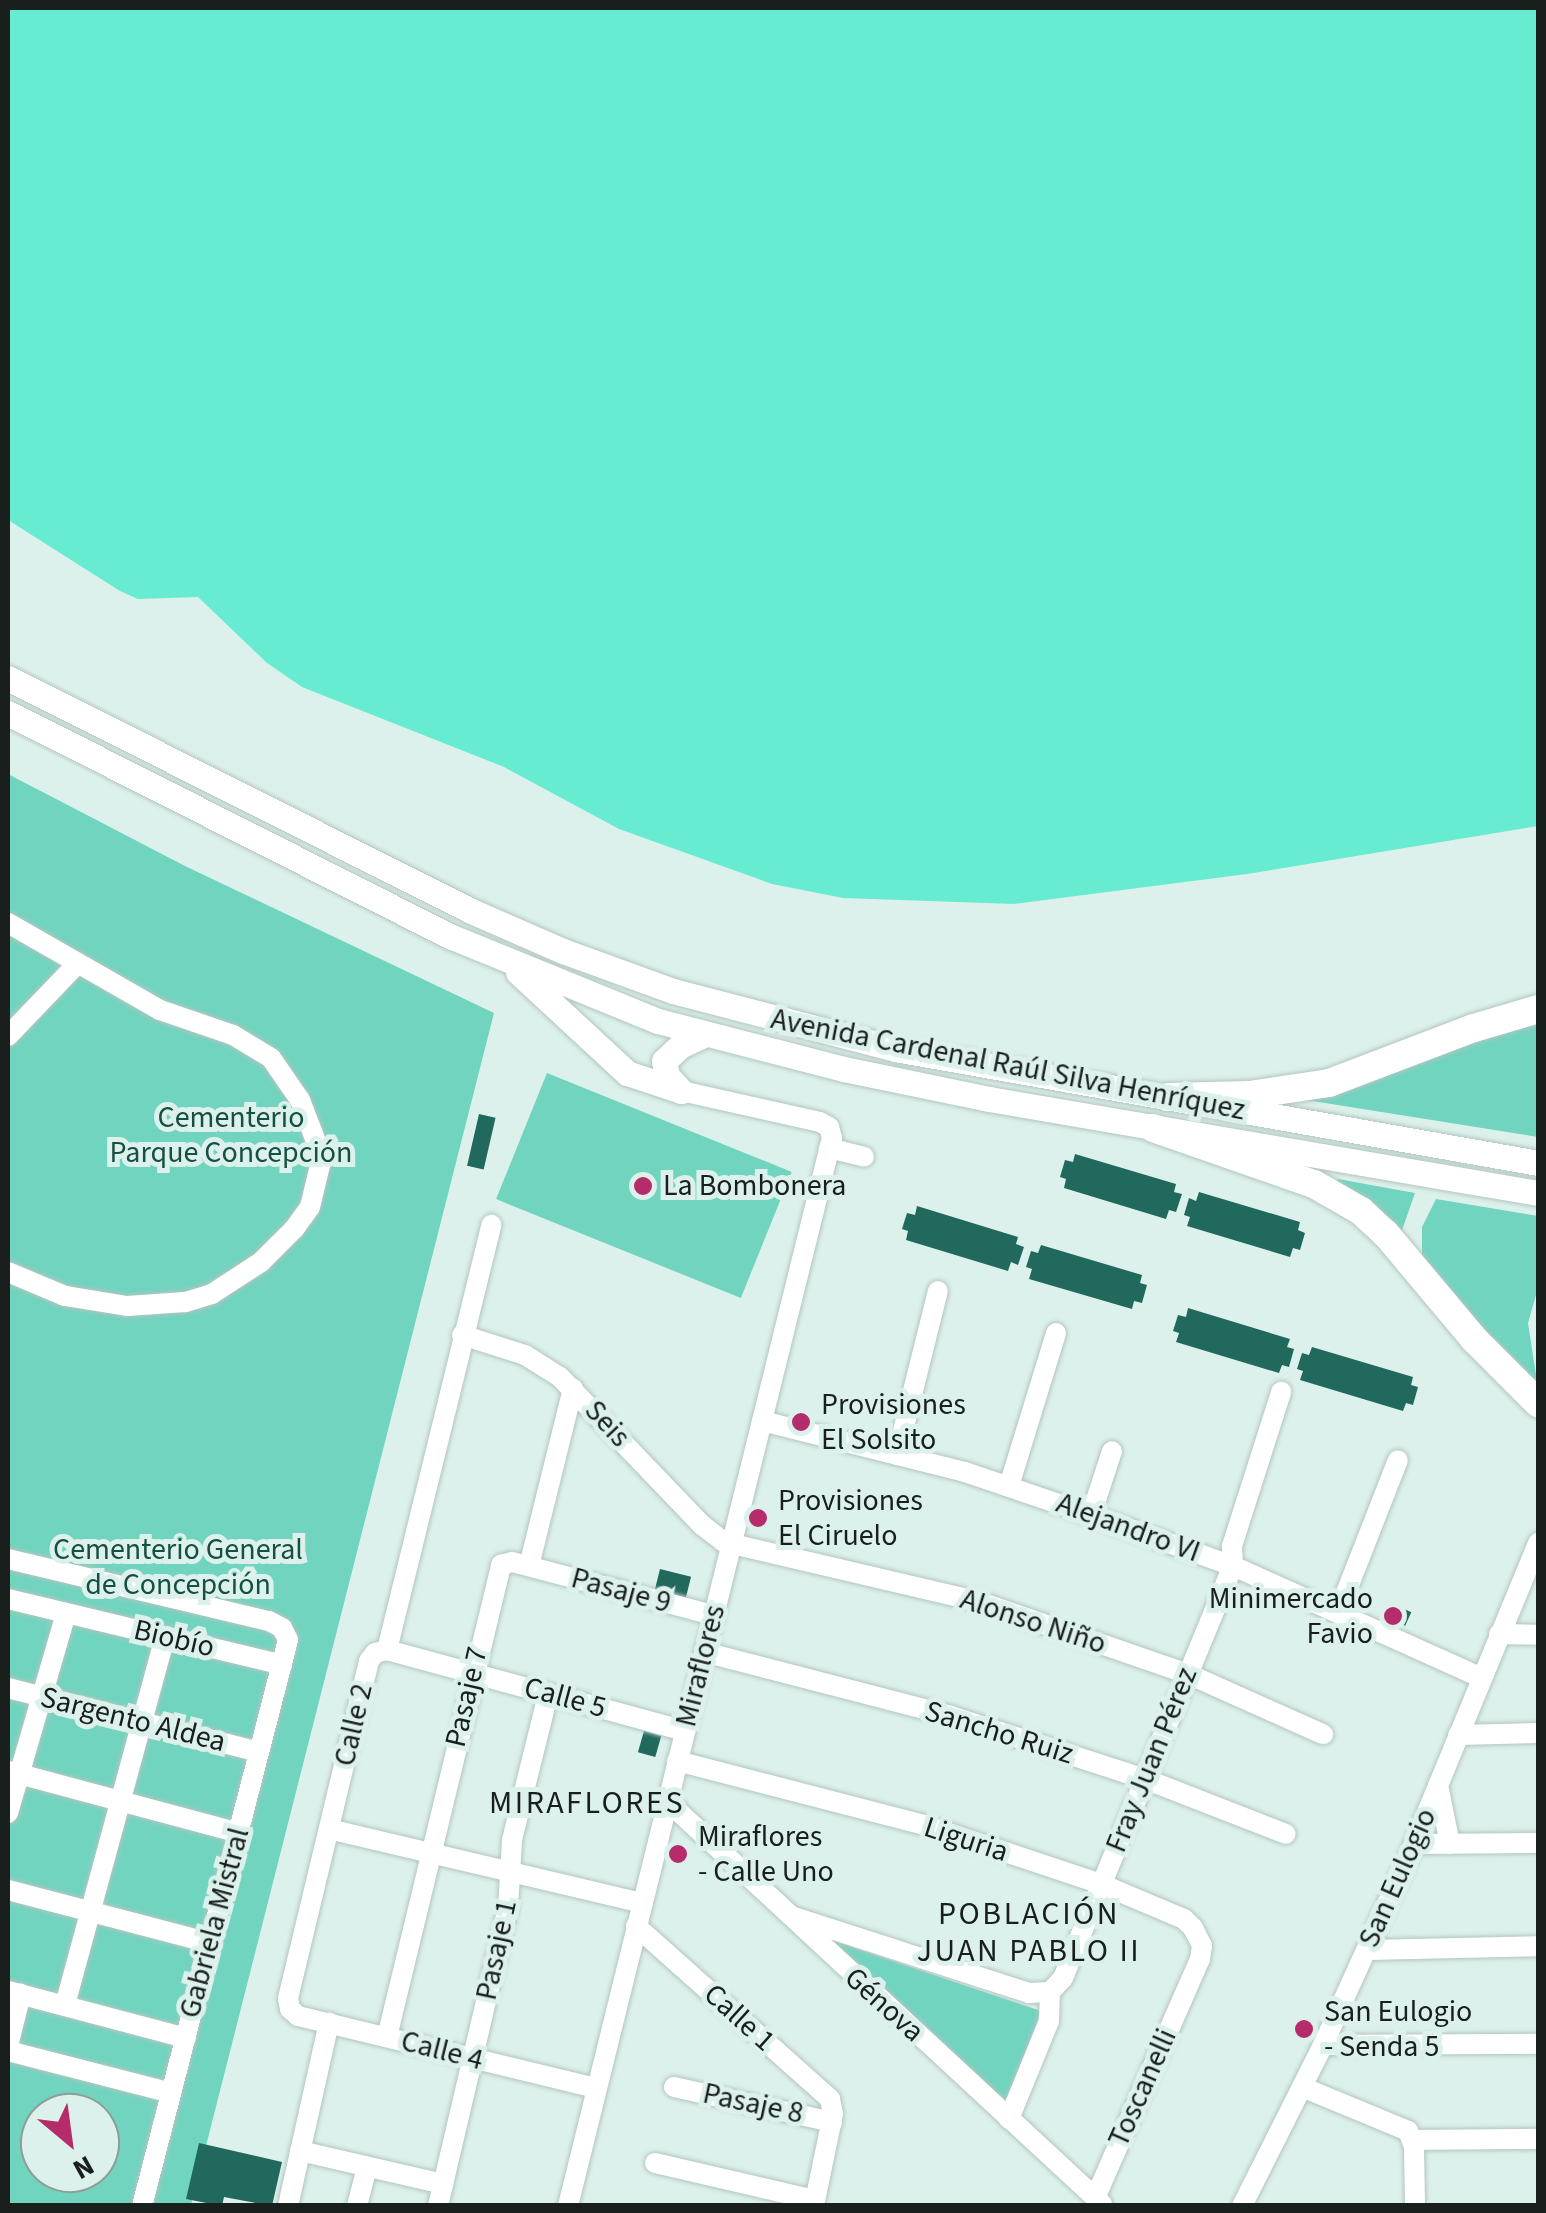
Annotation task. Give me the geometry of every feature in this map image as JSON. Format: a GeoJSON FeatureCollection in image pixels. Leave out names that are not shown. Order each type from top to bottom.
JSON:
{"type":"FeatureCollection","features":[{"type":"Feature","properties":{"kind":"highway"},"geometry":{"type":"LineString","coordinates":[[1168,1098],[1250,1095],[1330,1082],[1474,1028],[1538,1009]]}},
{"type":"Feature","properties":{"kind":"highway"},"geometry":{"type":"LineString","coordinates":[[1153,1128],[1314,1184],[1361,1211],[1386,1234],[1474,1339],[1538,1403]]}},
{"type":"Feature","properties":{"kind":"main road","name":"Avenida Cardenal Raúl Silva Henríquez"},"geometry":{"type":"LineString","coordinates":[[8,678],[438,895],[618,972],[730,1008],[876,1044],[1538,1164]]}},
{"type":"Feature","properties":{"kind":"main road","name":"Avenida Cardenal Raúl Silva Henríquez"},"geometry":{"type":"LineString","coordinates":[[8,712],[403,913],[658,1022],[934,1088],[1538,1193]]}},
{"type":"Feature","properties":{"kind":"main road"},"geometry":{"type":"LineString","coordinates":[[503,958],[627,1073],[681,1091]]}},
{"type":"Feature","properties":{"kind":"main road"},"geometry":{"type":"LineString","coordinates":[[681,1091],[667,1076],[664,1061],[680,1046],[704,1035]]}},
{"type":"Feature","properties":{"kind":"street"},"geometry":{"type":"LineString","coordinates":[[8,724],[62,740]]}},
{"type":"Feature","properties":{"kind":"street"},"geometry":{"type":"LineString","coordinates":[[8,924],[160,1010],[233,1035],[271,1058],[286,1076],[315,1128],[322,1157],[310,1207],[278,1248],[212,1294],[185,1302],[127,1306],[65,1296],[8,1272]]}},
{"type":"Feature","properties":{"kind":"street"},"geometry":{"type":"LineString","coordinates":[[8,1036],[77,964]]}},
{"type":"Feature","properties":{"kind":"street"},"geometry":{"type":"LineString","coordinates":[[681,1091],[829,1138],[864,1157]]}},
{"type":"Feature","properties":{"kind":"street","name":"Miraflores"},"geometry":{"type":"LineString","coordinates":[[568,2206],[829,1138]]}},
{"type":"Feature","properties":{"kind":"street","name":"Calle 2"},"geometry":{"type":"LineString","coordinates":[[290,2009],[288,1998],[369,1661],[375,1654],[388,1650],[491,1225]]}},
{"type":"Feature","properties":{"kind":"street"},"geometry":{"type":"LineString","coordinates":[[897,1455],[938,1291]]}},
{"type":"Feature","properties":{"kind":"street"},"geometry":{"type":"LineString","coordinates":[[1009,1486],[1056,1333]]}},
{"type":"Feature","properties":{"kind":"street","name":"Seis"},"geometry":{"type":"LineString","coordinates":[[462,1335],[524,1355],[573,1388],[702,1525],[731,1544]]}},
{"type":"Feature","properties":{"kind":"street"},"geometry":{"type":"LineString","coordinates":[[529,1566],[573,1388]]}},
{"type":"Feature","properties":{"kind":"street","name":"Fray Juan Pérez"},"geometry":{"type":"LineString","coordinates":[[1008,2119],[1049,2021],[1050,1992],[1063,1978],[1233,1566],[1232,1546],[1281,1392]]}},
{"type":"Feature","properties":{"kind":"street","name":"Alejandro VI"},"geometry":{"type":"LineString","coordinates":[[762,1421],[1009,1486],[1091,1514],[1233,1566],[1480,1678]]}},
{"type":"Feature","properties":{"kind":"street"},"geometry":{"type":"LineString","coordinates":[[1091,1514],[1112,1452]]}},
{"type":"Feature","properties":{"kind":"street"},"geometry":{"type":"LineString","coordinates":[[1338,1613],[1398,1460]]}},
{"type":"Feature","properties":{"kind":"street","name":"San Eulogio"},"geometry":{"type":"LineString","coordinates":[[1242,2206],[1323,2044],[1414,1844],[1538,1542]]}},
{"type":"Feature","properties":{"kind":"street","name":"Alonso Niño"},"geometry":{"type":"LineString","coordinates":[[731,1544],[980,1602],[1188,1674],[1323,1734]]}},
{"type":"Feature","properties":{"kind":"street","name":"Biobío"},"geometry":{"type":"LineString","coordinates":[[8,1559],[269,1621],[282,1628],[288,1640]]}},
{"type":"Feature","properties":{"kind":"street","name":"Pasaje 7"},"geometry":{"type":"LineString","coordinates":[[387,2037],[499,1569],[508,1562],[529,1566]]}},
{"type":"Feature","properties":{"kind":"street","name":"Pasaje 9"},"geometry":{"type":"LineString","coordinates":[[529,1566],[714,1615]]}},
{"type":"Feature","properties":{"kind":"street","name":"Biobío"},"geometry":{"type":"LineString","coordinates":[[8,1599],[282,1665]]}},
{"type":"Feature","properties":{"kind":"street"},"geometry":{"type":"LineString","coordinates":[[8,1813],[13,1772],[66,1613]]}},
{"type":"Feature","properties":{"kind":"street"},"geometry":{"type":"LineString","coordinates":[[1499,1634],[1538,1635]]}},
{"type":"Feature","properties":{"kind":"street"},"geometry":{"type":"LineString","coordinates":[[66,2005],[165,1637]]}},
{"type":"Feature","properties":{"kind":"street","name":"Gabriela Mistral"},"geometry":{"type":"LineString","coordinates":[[142,2206],[288,1640]]}},
{"type":"Feature","properties":{"kind":"street","name":"Calle 5"},"geometry":{"type":"LineString","coordinates":[[388,1650],[685,1730]]}},
{"type":"Feature","properties":{"kind":"street","name":"Sancho Ruiz"},"geometry":{"type":"LineString","coordinates":[[704,1652],[951,1716],[1145,1779],[1286,1834]]}},
{"type":"Feature","properties":{"kind":"street","name":"Sargento Aldea"},"geometry":{"type":"LineString","coordinates":[[8,1688],[259,1752]]}},
{"type":"Feature","properties":{"kind":"street","name":"Pasaje 1"},"geometry":{"type":"LineString","coordinates":[[440,2195],[508,1908],[512,1840],[548,1694]]}},
{"type":"Feature","properties":{"kind":"street"},"geometry":{"type":"LineString","coordinates":[[1458,1736],[1538,1733]]}},
{"type":"Feature","properties":{"kind":"street","name":"Liguria"},"geometry":{"type":"LineString","coordinates":[[677,1761],[924,1826],[1101,1884],[1184,1920],[1193,1928],[1202,1946],[1192,1978]]}},
{"type":"Feature","properties":{"kind":"street"},"geometry":{"type":"LineString","coordinates":[[13,1772],[238,1832]]}},
{"type":"Feature","properties":{"kind":"street"},"geometry":{"type":"LineString","coordinates":[[1438,1785],[1450,1844]]}},
{"type":"Feature","properties":{"kind":"street","name":"Génova"},"geometry":{"type":"LineString","coordinates":[[668,1801],[1099,2202]]}},
{"type":"Feature","properties":{"kind":"street"},"geometry":{"type":"LineString","coordinates":[[329,1829],[642,1903]]}},
{"type":"Feature","properties":{"kind":"street"},"geometry":{"type":"LineString","coordinates":[[1414,1844],[1538,1843]]}},
{"type":"Feature","properties":{"kind":"street"},"geometry":{"type":"LineString","coordinates":[[8,1890],[210,1942]]}},
{"type":"Feature","properties":{"kind":"street"},"geometry":{"type":"LineString","coordinates":[[788,1914],[1029,1994],[1050,1992]]}},
{"type":"Feature","properties":{"kind":"street","name":"Calle 1"},"geometry":{"type":"LineString","coordinates":[[636,1926],[826,2095],[832,2118]]}},
{"type":"Feature","properties":{"kind":"street"},"geometry":{"type":"LineString","coordinates":[[1366,1950],[1538,1946]]}},
{"type":"Feature","properties":{"kind":"street","name":"Toscanelli"},"geometry":{"type":"LineString","coordinates":[[1099,2202],[1192,1978]]}},
{"type":"Feature","properties":{"kind":"street"},"geometry":{"type":"LineString","coordinates":[[171,2093],[8,2049],[14,1992],[186,2038]]}},
{"type":"Feature","properties":{"kind":"street","name":"Calle 4"},"geometry":{"type":"LineString","coordinates":[[290,2009],[298,2016],[596,2088]]}},
{"type":"Feature","properties":{"kind":"street"},"geometry":{"type":"LineString","coordinates":[[288,2206],[329,2023]]}},
{"type":"Feature","properties":{"kind":"street"},"geometry":{"type":"LineString","coordinates":[[1323,2044],[1538,2044]]}},
{"type":"Feature","properties":{"kind":"street","name":"Pasaje 8"},"geometry":{"type":"LineString","coordinates":[[674,2087],[832,2118]]}},
{"type":"Feature","properties":{"kind":"street"},"geometry":{"type":"LineString","coordinates":[[1302,2087],[1396,2123],[1413,2140],[1415,2206]]}},
{"type":"Feature","properties":{"kind":"street"},"geometry":{"type":"LineString","coordinates":[[655,2162],[814,2203],[832,2118]]}},
{"type":"Feature","properties":{"kind":"street"},"geometry":{"type":"LineString","coordinates":[[1413,2140],[1538,2139]]}},
{"type":"Feature","properties":{"kind":"street"},"geometry":{"type":"LineString","coordinates":[[300,2150],[367,2166],[440,2195]]}},
{"type":"Feature","properties":{"kind":"street"},"geometry":{"type":"LineString","coordinates":[[358,2206],[367,2166]]}},
{"type":"Feature","properties":{"kind":"green space"},"geometry":{"type":"Polygon","coordinates":[[[8,774],[185,866],[494,1013],[191,2205],[8,2205],[8,774]]]}},
{"type":"Feature","properties":{"kind":"green space"},"geometry":{"type":"Polygon","coordinates":[[[1538,1022],[1538,1137],[1300,1099],[1351,1090],[1446,1050],[1538,1022]]]}},
{"type":"Feature","properties":{"kind":"green space","name":"La Bombonera"},"geometry":{"type":"Polygon","coordinates":[[[547,1073],[792,1172],[741,1298],[496,1199],[547,1073]]]}},
{"type":"Feature","properties":{"kind":"green space"},"geometry":{"type":"Polygon","coordinates":[[[1338,1179],[1415,1193],[1401,1233],[1337,1183],[1338,1179]]]}},
{"type":"Feature","properties":{"kind":"green space"},"geometry":{"type":"Polygon","coordinates":[[[1436,1199],[1538,1216],[1538,1288],[1528,1323],[1538,1388],[1502,1354],[1422,1260],[1422,1227],[1436,1199]]]}},
{"type":"Feature","properties":{"kind":"green space"},"geometry":{"type":"Polygon","coordinates":[[[828,1939],[1041,2011],[1007,2105],[828,1939]]]}},
{"type":"Feature","properties":{"kind":"shaded area"},"geometry":{"type":"Polygon","coordinates":[[[8,8],[1538,8],[1538,826],[1247,874],[1014,904],[843,898],[772,884],[619,829],[504,767],[302,687],[267,663],[198,597],[138,599],[120,591],[8,520],[8,8]]]}},
{"type":"Feature","properties":{"kind":"building"},"geometry":{"type":"Polygon","coordinates":[[[479,1114],[496,1118],[484,1169],[467,1166],[479,1114]]]}},
{"type":"Feature","properties":{"kind":"building"},"geometry":{"type":"Polygon","coordinates":[[[1075,1154],[1176,1184],[1174,1192],[1182,1194],[1176,1212],[1169,1210],[1166,1219],[1064,1188],[1066,1179],[1060,1177],[1065,1160],[1073,1162],[1075,1154]]]}},
{"type":"Feature","properties":{"kind":"building"},"geometry":{"type":"Polygon","coordinates":[[[1199,1192],[1300,1222],[1298,1230],[1305,1233],[1300,1250],[1293,1248],[1290,1257],[1187,1226],[1190,1217],[1184,1215],[1189,1198],[1196,1201],[1199,1192]]]}},
{"type":"Feature","properties":{"kind":"building"},"geometry":{"type":"Polygon","coordinates":[[[917,1206],[1018,1237],[1016,1244],[1024,1247],[1018,1265],[1011,1262],[1008,1271],[906,1240],[908,1231],[902,1229],[907,1213],[915,1215],[917,1206]]]}},
{"type":"Feature","properties":{"kind":"building"},"geometry":{"type":"Polygon","coordinates":[[[1041,1245],[1142,1275],[1140,1283],[1147,1285],[1142,1303],[1134,1301],[1132,1309],[1029,1279],[1032,1269],[1026,1267],[1031,1251],[1038,1253],[1041,1245]]]}},
{"type":"Feature","properties":{"kind":"building"},"geometry":{"type":"Polygon","coordinates":[[[1188,1308],[1290,1339],[1287,1347],[1294,1349],[1289,1367],[1282,1365],[1279,1373],[1176,1342],[1179,1333],[1173,1331],[1178,1315],[1186,1317],[1188,1308]]]}},
{"type":"Feature","properties":{"kind":"building"},"geometry":{"type":"Polygon","coordinates":[[[1312,1347],[1413,1377],[1411,1385],[1418,1387],[1413,1405],[1406,1403],[1403,1411],[1300,1380],[1303,1371],[1297,1369],[1302,1353],[1309,1355],[1312,1347]]]}},
{"type":"Feature","properties":{"kind":"building"},"geometry":{"type":"Polygon","coordinates":[[[660,1569],[691,1577],[685,1601],[654,1593],[660,1569]]]}},
{"type":"Feature","properties":{"kind":"building"},"geometry":{"type":"Polygon","coordinates":[[[1393,1604],[1411,1612],[1405,1626],[1387,1618],[1393,1604]]]}},
{"type":"Feature","properties":{"kind":"building"},"geometry":{"type":"Polygon","coordinates":[[[644,1731],[661,1736],[655,1757],[638,1752],[644,1731]]]}},
{"type":"Feature","properties":{"kind":"building"},"geometry":{"type":"Polygon","coordinates":[[[199,2143],[282,2162],[272,2206],[224,2197],[222,2206],[186,2199],[199,2143]]]}},
{"type":"Feature","properties":{"kind":"place","name":"La Bombonera"},"geometry":{"type":"Point","coordinates":[643,1186]}},
{"type":"Feature","properties":{"kind":"place","name":"Provisiones El Solsito"},"geometry":{"type":"Point","coordinates":[801,1422]}},
{"type":"Feature","properties":{"kind":"place","name":"Provisiones El Ciruelo"},"geometry":{"type":"Point","coordinates":[758,1518]}},
{"type":"Feature","properties":{"kind":"place","name":"Minimercado Favio"},"geometry":{"type":"Point","coordinates":[1393,1616]}},
{"type":"Feature","properties":{"kind":"place","name":"Miraflores - Calle Uno"},"geometry":{"type":"Point","coordinates":[678,1854]}},
{"type":"Feature","properties":{"kind":"place","name":"San Eulogio - Senda 5"},"geometry":{"type":"Point","coordinates":[1304,2029]}},
{"type":"Feature","properties":{"kind":"district","name":"MIRAFLORES"},"geometry":{"type":"Point","coordinates":[587,1803]}},
{"type":"Feature","properties":{"kind":"district","name":"POBLACIÓN JUAN PABLO II"},"geometry":{"type":"Point","coordinates":[1029,1934]}},
{"type":"Feature","properties":{"kind":"park label","name":"Cementerio Parque Concepción"},"geometry":{"type":"Point","coordinates":[231,1135]}},
{"type":"Feature","properties":{"kind":"park label","name":"Cementerio General de Concepción"},"geometry":{"type":"Point","coordinates":[178,1567]}}]}
